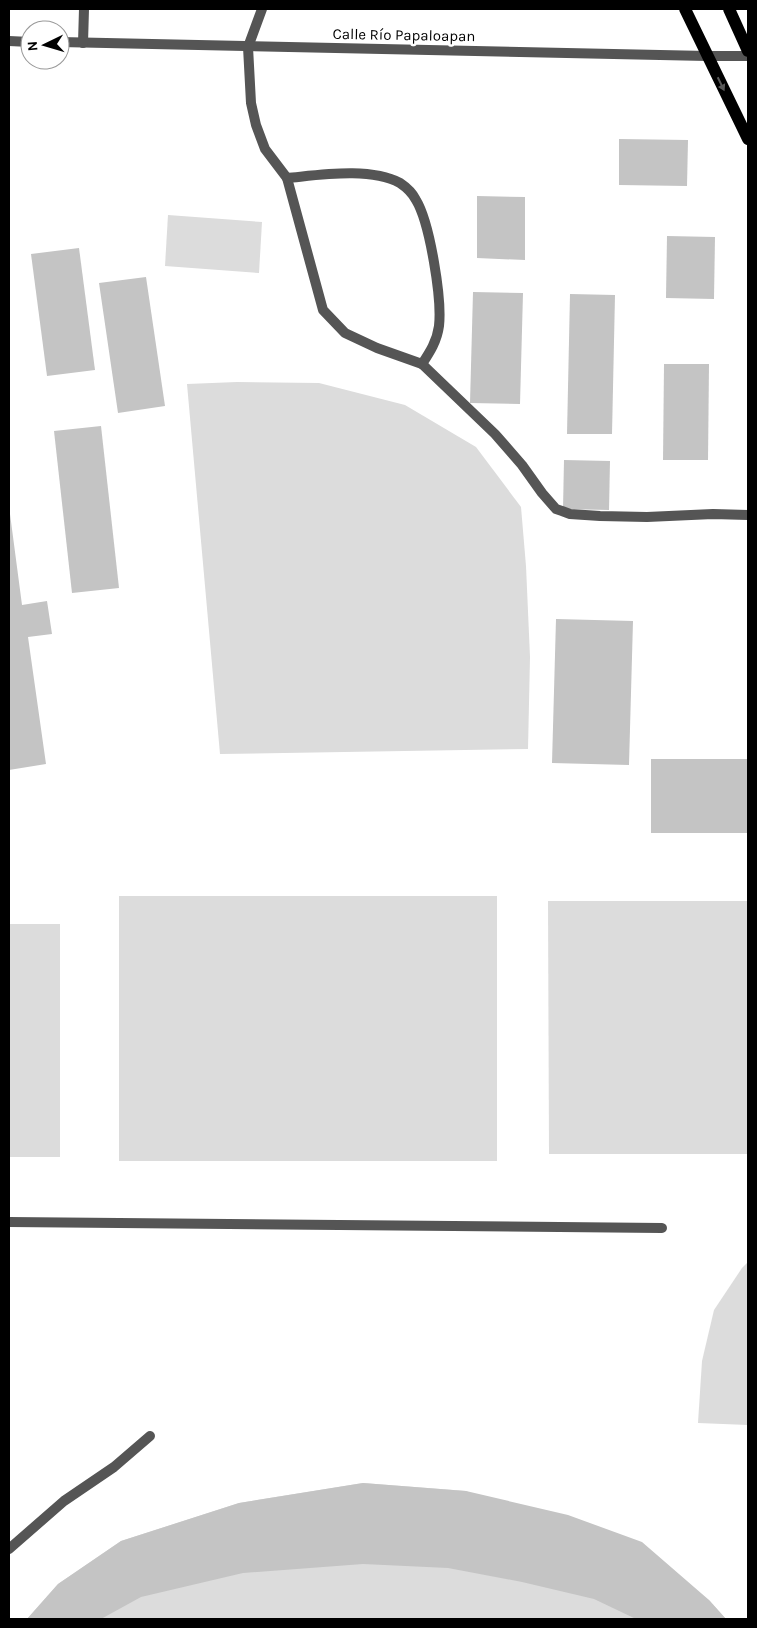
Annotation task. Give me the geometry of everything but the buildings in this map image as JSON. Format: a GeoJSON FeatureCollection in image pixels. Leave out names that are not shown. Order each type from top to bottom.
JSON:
{"type":"FeatureCollection","features":[{"type":"Feature","properties":{"kind":"main road"},"geometry":{"type":"LineString","coordinates":[[685,9],[748,139]]}},
{"type":"Feature","properties":{"kind":"main road"},"geometry":{"type":"LineString","coordinates":[[729,9],[748,51]]}},
{"type":"Feature","properties":{"kind":"street"},"geometry":{"type":"LineString","coordinates":[[83,42],[84,9]]}},
{"type":"Feature","properties":{"kind":"street"},"geometry":{"type":"LineString","coordinates":[[262,9],[248,47],[251,103],[256,125],[265,149],[287,178],[323,310],[345,333],[377,348],[422,364],[494,434],[522,465],[542,493],[556,509],[562,512],[600,516],[647,517],[713,514],[748,515]]}},
{"type":"Feature","properties":{"kind":"street","name":"Calle Río Papaloapan"},"geometry":{"type":"LineString","coordinates":[[70,42],[748,56]]}},
{"type":"Feature","properties":{"kind":"street"},"geometry":{"type":"LineString","coordinates":[[287,178],[344,173],[368,175],[402,184],[416,199],[426,228],[433,258],[439,307],[439,326],[434,346],[422,364]]}},
{"type":"Feature","properties":{"kind":"street"},"geometry":{"type":"LineString","coordinates":[[9,1222],[662,1228]]}},
{"type":"Feature","properties":{"kind":"street"},"geometry":{"type":"LineString","coordinates":[[9,1549],[64,1501],[114,1467],[150,1436]]}},
{"type":"Feature","properties":{"kind":"shaded area"},"geometry":{"type":"Polygon","coordinates":[[[168,215],[262,222],[259,273],[165,266],[168,215]]]}},
{"type":"Feature","properties":{"kind":"shaded area"},"geometry":{"type":"Polygon","coordinates":[[[237,382],[319,383],[405,405],[476,447],[521,507],[530,657],[528,749],[220,754],[187,384],[237,382]]]}},
{"type":"Feature","properties":{"kind":"shaded area"},"geometry":{"type":"Polygon","coordinates":[[[119,896],[497,896],[497,1161],[119,1161],[119,896]]]}},
{"type":"Feature","properties":{"kind":"shaded area"},"geometry":{"type":"Polygon","coordinates":[[[548,901],[748,901],[748,1154],[549,1154],[548,901]]]}},
{"type":"Feature","properties":{"kind":"shaded area"},"geometry":{"type":"Polygon","coordinates":[[[9,924],[60,924],[60,1157],[9,1157],[9,924]]]}},
{"type":"Feature","properties":{"kind":"shaded area"},"geometry":{"type":"Polygon","coordinates":[[[748,1262],[748,1425],[698,1423],[702,1361],[714,1310],[748,1262]]]}},
{"type":"Feature","properties":{"kind":"shaded area"},"geometry":{"type":"Polygon","coordinates":[[[363,1483],[466,1491],[709,1600],[726,1619],[27,1619],[58,1584],[121,1541],[239,1503],[363,1483]]]}}]}
